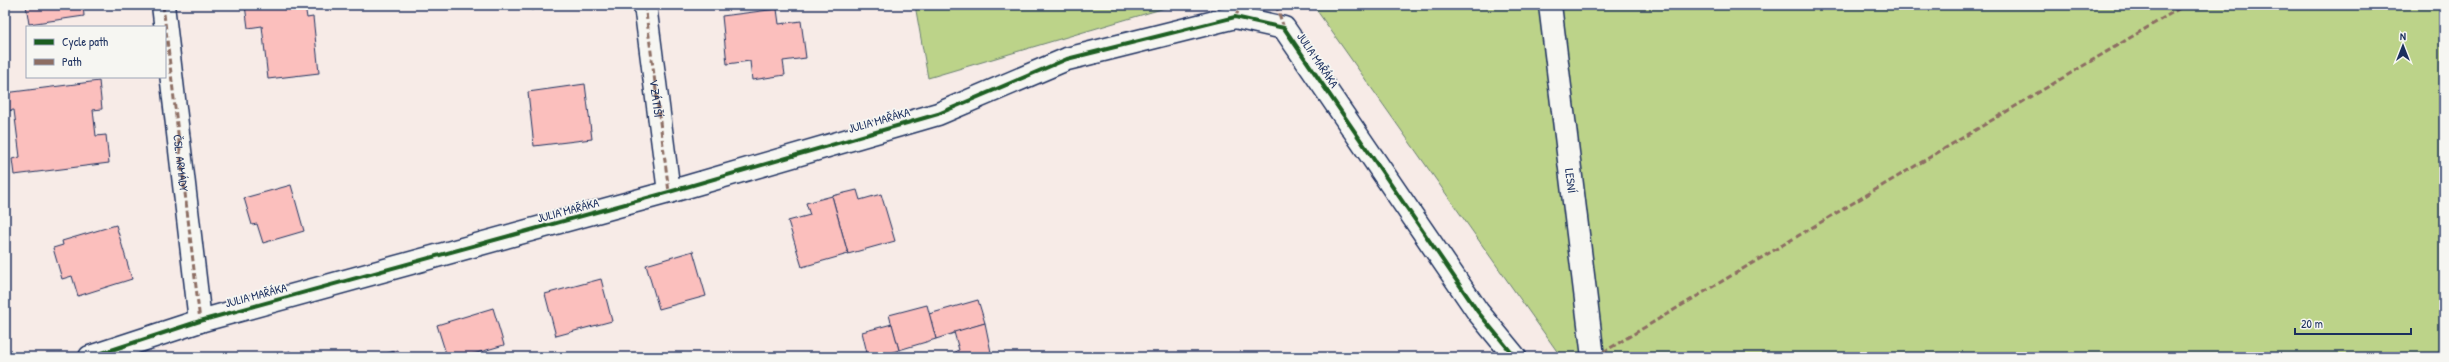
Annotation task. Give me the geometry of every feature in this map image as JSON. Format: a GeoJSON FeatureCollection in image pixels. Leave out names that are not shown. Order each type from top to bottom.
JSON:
{"type":"FeatureCollection","features":[{"type":"Feature","properties":{"kind":"street","name":"ČSL. ARMÁDY"},"geometry":{"type":"LineString","coordinates":[[163,5],[165,26]]}},
{"type":"Feature","properties":{"kind":"street","name":"V ZÁTIŠÍ"},"geometry":{"type":"LineString","coordinates":[[645,5],[669,192]]}},
{"type":"Feature","properties":{"kind":"street","name":"LESNÍ"},"geometry":{"type":"LineString","coordinates":[[1550,5],[1593,357]]}},
{"type":"Feature","properties":{"kind":"street","name":"JULIA MAŘÁKA"},"geometry":{"type":"LineString","coordinates":[[90,357],[200,321],[669,192],[938,114],[1067,59],[1235,17],[1284,28],[1478,312],[1515,357]]}},
{"type":"Feature","properties":{"kind":"street","name":"ČSL. ARMÁDY"},"geometry":{"type":"LineString","coordinates":[[166,31],[200,321]]}},
{"type":"Feature","properties":{"kind":"green space"},"geometry":{"type":"Polygon","coordinates":[[[915,5],[1175,5],[928,78],[915,5]]]}},
{"type":"Feature","properties":{"kind":"green space"},"geometry":{"type":"Polygon","coordinates":[[[1313,5],[2444,5],[2444,357],[1561,357],[1313,5]]]}},
{"type":"Feature","properties":{"kind":"building"},"geometry":{"type":"Polygon","coordinates":[[[26,5],[83,5],[84,16],[29,24],[26,5]]]}},
{"type":"Feature","properties":{"kind":"building"},"geometry":{"type":"Polygon","coordinates":[[[245,5],[305,5],[307,18],[313,17],[319,73],[268,79],[262,26],[248,28],[245,5]]]}},
{"type":"Feature","properties":{"kind":"building"},"geometry":{"type":"Polygon","coordinates":[[[531,5],[559,5],[560,6],[531,10],[531,5]]]}},
{"type":"Feature","properties":{"kind":"building"},"geometry":{"type":"Polygon","coordinates":[[[777,9],[779,24],[801,21],[806,58],[783,61],[785,75],[752,80],[750,61],[727,64],[722,16],[777,9]]]}},
{"type":"Feature","properties":{"kind":"building"},"geometry":{"type":"Polygon","coordinates":[[[99,81],[102,109],[93,110],[96,136],[106,135],[109,163],[14,175],[12,159],[20,157],[14,110],[5,111],[5,93],[99,81]]]}},
{"type":"Feature","properties":{"kind":"building"},"geometry":{"type":"Polygon","coordinates":[[[585,84],[592,139],[534,146],[528,92],[585,84]]]}},
{"type":"Feature","properties":{"kind":"building"},"geometry":{"type":"Polygon","coordinates":[[[291,185],[304,231],[263,243],[257,224],[252,225],[244,198],[291,185]]]}},
{"type":"Feature","properties":{"kind":"building"},"geometry":{"type":"Polygon","coordinates":[[[857,190],[860,200],[881,194],[895,241],[848,254],[832,196],[857,190]]]}},
{"type":"Feature","properties":{"kind":"building"},"geometry":{"type":"Polygon","coordinates":[[[832,196],[848,254],[802,267],[788,221],[810,215],[806,203],[832,196]]]}},
{"type":"Feature","properties":{"kind":"building"},"geometry":{"type":"Polygon","coordinates":[[[116,225],[132,279],[78,296],[72,276],[62,279],[53,248],[63,245],[62,241],[116,225]]]}},
{"type":"Feature","properties":{"kind":"building"},"geometry":{"type":"Polygon","coordinates":[[[693,251],[706,296],[659,309],[646,265],[693,251]]]}},
{"type":"Feature","properties":{"kind":"building"},"geometry":{"type":"Polygon","coordinates":[[[601,279],[612,321],[556,336],[545,294],[601,279]]]}},
{"type":"Feature","properties":{"kind":"building"},"geometry":{"type":"Polygon","coordinates":[[[978,300],[985,323],[936,339],[929,314],[978,300]]]}},
{"type":"Feature","properties":{"kind":"building"},"geometry":{"type":"Polygon","coordinates":[[[927,305],[936,339],[899,350],[889,315],[927,305]]]}},
{"type":"Feature","properties":{"kind":"building"},"geometry":{"type":"Polygon","coordinates":[[[493,308],[504,345],[463,357],[447,357],[437,325],[493,308]]]}},
{"type":"Feature","properties":{"kind":"building"},"geometry":{"type":"Polygon","coordinates":[[[985,323],[992,357],[957,357],[956,351],[959,350],[954,332],[985,323]]]}},
{"type":"Feature","properties":{"kind":"building"},"geometry":{"type":"Polygon","coordinates":[[[892,324],[899,350],[877,357],[868,357],[862,332],[892,324]]]}},
{"type":"Feature","properties":{"kind":"building"},"geometry":{"type":"Polygon","coordinates":[[[398,350],[400,357],[375,357],[398,350]]]}},
{"type":"Feature","properties":{"kind":"building"},"geometry":{"type":"Polygon","coordinates":[[[290,351],[292,357],[270,357],[290,351]]]}},
{"type":"Feature","properties":{"kind":"marked path"},"geometry":{"type":"LineString","coordinates":[[163,5],[165,26]]}},
{"type":"Feature","properties":{"kind":"marked path"},"geometry":{"type":"LineString","coordinates":[[645,5],[669,192]]}},
{"type":"Feature","properties":{"kind":"marked path"},"geometry":{"type":"LineString","coordinates":[[1235,17],[1242,5]]}},
{"type":"Feature","properties":{"kind":"marked path"},"geometry":{"type":"LineString","coordinates":[[1276,5],[1284,28]]}},
{"type":"Feature","properties":{"kind":"marked path"},"geometry":{"type":"LineString","coordinates":[[1595,357],[2185,5]]}},
{"type":"Feature","properties":{"kind":"marked path"},"geometry":{"type":"LineString","coordinates":[[166,31],[200,321]]}},
{"type":"Feature","properties":{"kind":"cycle path"},"geometry":{"type":"LineString","coordinates":[[90,357],[200,321],[669,192],[938,114],[1067,59],[1235,17],[1284,28],[1478,312],[1515,357]]}}]}
